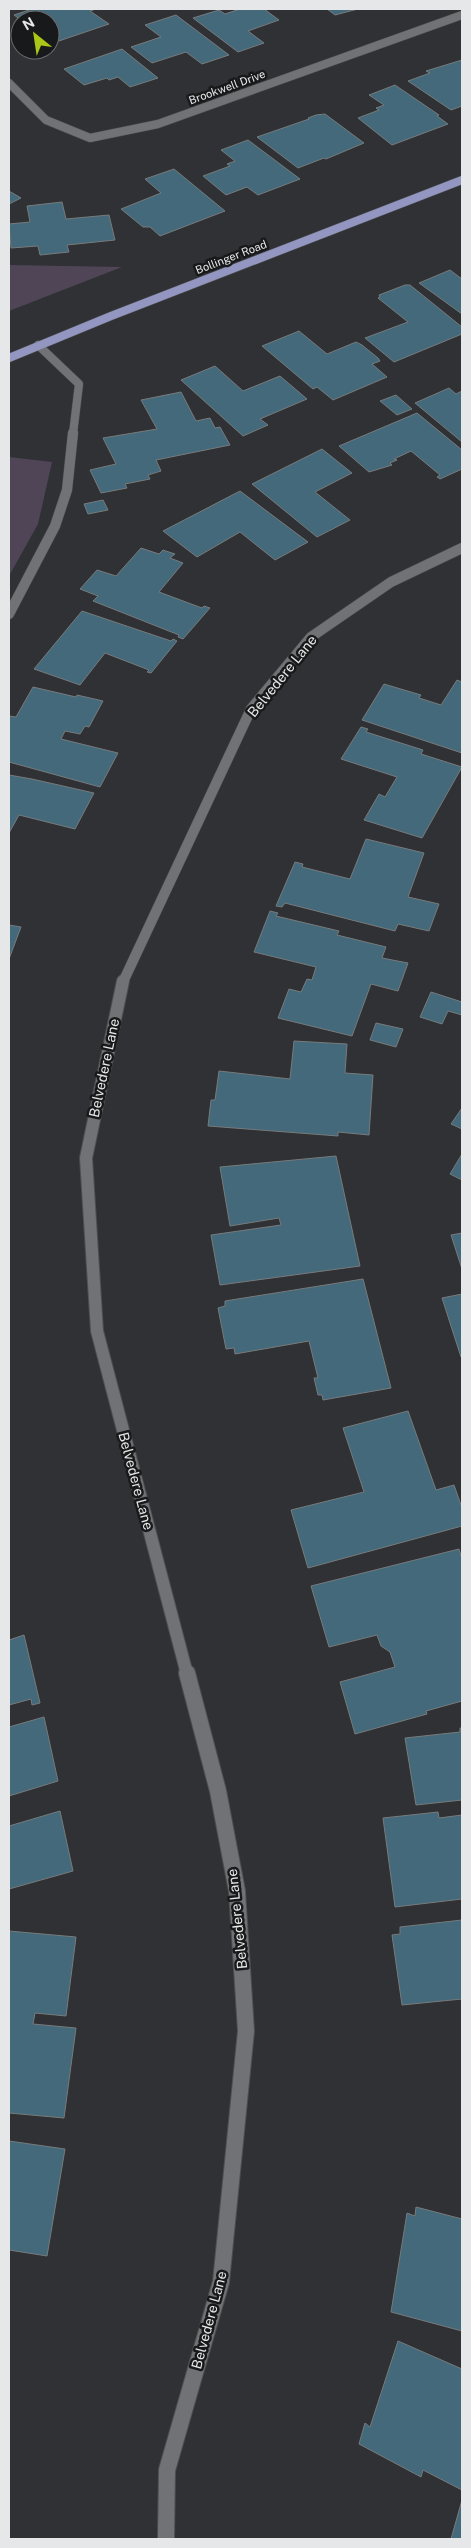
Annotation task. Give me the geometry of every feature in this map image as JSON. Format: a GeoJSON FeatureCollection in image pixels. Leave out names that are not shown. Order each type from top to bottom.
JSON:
{"type":"FeatureCollection","features":[{"type":"Feature","properties":{"kind":"main road","name":"Bollinger Road"},"geometry":{"type":"LineString","coordinates":[[9,358],[462,180]]}},
{"type":"Feature","properties":{"kind":"street","name":"Brookwell Drive"},"geometry":{"type":"LineString","coordinates":[[9,83],[46,120],[90,138],[158,124],[462,15]]}},
{"type":"Feature","properties":{"kind":"street"},"geometry":{"type":"LineString","coordinates":[[9,614],[55,526],[67,490],[79,384],[38,345]]}},
{"type":"Feature","properties":{"kind":"street","name":"Belvedere Lane"},"geometry":{"type":"LineString","coordinates":[[166,2539],[167,2470],[221,2282],[246,2031],[237,1891],[218,1791],[97,1332],[86,1158],[121,986],[251,709],[311,637],[391,582],[462,548]]}},
{"type":"Feature","properties":{"kind":"shaded area"},"geometry":{"type":"Polygon","coordinates":[[[9,265],[122,267],[9,311],[9,265]]]}},
{"type":"Feature","properties":{"kind":"shaded area"},"geometry":{"type":"Polygon","coordinates":[[[9,457],[52,462],[38,524],[9,576],[9,457]]]}},
{"type":"Feature","properties":{"kind":"building"},"geometry":{"type":"Polygon","coordinates":[[[96,9],[90,11],[109,24],[60,41],[60,10],[29,10],[96,9]]]}},
{"type":"Feature","properties":{"kind":"building"},"geometry":{"type":"Polygon","coordinates":[[[240,9],[264,9],[279,20],[248,31],[264,43],[238,52],[193,18],[219,10],[225,14],[240,9]]]}},
{"type":"Feature","properties":{"kind":"building"},"geometry":{"type":"Polygon","coordinates":[[[327,9],[358,9],[335,15],[327,9]]]}},
{"type":"Feature","properties":{"kind":"building"},"geometry":{"type":"Polygon","coordinates":[[[176,15],[229,55],[202,64],[186,52],[152,63],[131,47],[161,37],[145,25],[176,15]]]}},
{"type":"Feature","properties":{"kind":"building"},"geometry":{"type":"Polygon","coordinates":[[[122,49],[158,78],[130,87],[118,77],[109,80],[107,78],[84,85],[64,69],[122,49]]]}},
{"type":"Feature","properties":{"kind":"building"},"geometry":{"type":"Polygon","coordinates":[[[462,60],[462,106],[451,110],[408,81],[430,73],[426,71],[462,60]]]}},
{"type":"Feature","properties":{"kind":"building"},"geometry":{"type":"Polygon","coordinates":[[[395,85],[439,115],[437,116],[448,124],[392,145],[358,118],[379,110],[376,108],[384,105],[369,95],[395,85]]]}},
{"type":"Feature","properties":{"kind":"building"},"geometry":{"type":"Polygon","coordinates":[[[325,114],[364,143],[326,159],[324,158],[298,168],[257,137],[316,115],[325,114]]]}},
{"type":"Feature","properties":{"kind":"building"},"geometry":{"type":"Polygon","coordinates":[[[248,140],[300,179],[258,195],[247,187],[226,195],[203,176],[230,166],[227,164],[235,161],[221,150],[248,140]]]}},
{"type":"Feature","properties":{"kind":"building"},"geometry":{"type":"Polygon","coordinates":[[[174,169],[225,211],[160,236],[150,227],[143,227],[121,209],[161,193],[145,179],[174,169]]]}},
{"type":"Feature","properties":{"kind":"building"},"geometry":{"type":"Polygon","coordinates":[[[9,191],[21,198],[9,204],[9,191]]]}},
{"type":"Feature","properties":{"kind":"building"},"geometry":{"type":"Polygon","coordinates":[[[62,202],[66,219],[109,215],[115,240],[67,245],[69,252],[40,255],[38,246],[11,248],[9,224],[30,222],[27,206],[62,202]]]}},
{"type":"Feature","properties":{"kind":"building"},"geometry":{"type":"Polygon","coordinates":[[[450,270],[462,279],[462,314],[419,283],[450,270]]]}},
{"type":"Feature","properties":{"kind":"building"},"geometry":{"type":"Polygon","coordinates":[[[405,285],[410,285],[462,327],[462,334],[394,362],[365,338],[408,322],[378,298],[380,297],[379,295],[405,285]]]}},
{"type":"Feature","properties":{"kind":"building"},"geometry":{"type":"Polygon","coordinates":[[[299,331],[327,354],[356,342],[362,345],[378,358],[380,361],[372,364],[387,377],[333,400],[317,387],[313,389],[262,346],[299,331]]]}},
{"type":"Feature","properties":{"kind":"building"},"geometry":{"type":"Polygon","coordinates":[[[215,366],[243,391],[280,376],[307,399],[260,419],[268,425],[243,436],[181,380],[215,366]]]}},
{"type":"Feature","properties":{"kind":"building"},"geometry":{"type":"Polygon","coordinates":[[[449,388],[456,394],[462,391],[462,442],[415,403],[449,388]]]}},
{"type":"Feature","properties":{"kind":"building"},"geometry":{"type":"Polygon","coordinates":[[[181,392],[196,421],[210,418],[215,428],[220,427],[230,445],[156,460],[161,471],[148,475],[150,479],[125,484],[127,488],[101,493],[90,470],[116,464],[103,438],[157,429],[141,400],[181,392]]]}},
{"type":"Feature","properties":{"kind":"building"},"geometry":{"type":"Polygon","coordinates":[[[396,395],[412,409],[397,415],[380,401],[396,395]]]}},
{"type":"Feature","properties":{"kind":"building"},"geometry":{"type":"Polygon","coordinates":[[[417,413],[462,450],[462,469],[440,479],[437,477],[440,475],[411,451],[394,459],[397,460],[390,463],[392,465],[369,472],[339,446],[417,413]]]}},
{"type":"Feature","properties":{"kind":"building"},"geometry":{"type":"Polygon","coordinates":[[[322,449],[352,473],[315,492],[350,520],[317,537],[252,484],[322,449]]]}},
{"type":"Feature","properties":{"kind":"building"},"geometry":{"type":"Polygon","coordinates":[[[240,491],[308,542],[275,560],[240,532],[197,557],[163,531],[240,491]]]}},
{"type":"Feature","properties":{"kind":"building"},"geometry":{"type":"Polygon","coordinates":[[[103,500],[108,510],[88,514],[84,504],[103,500]]]}},
{"type":"Feature","properties":{"kind":"building"},"geometry":{"type":"Polygon","coordinates":[[[141,548],[159,554],[163,550],[175,554],[170,558],[183,563],[159,592],[202,608],[204,606],[210,608],[183,639],[178,637],[179,635],[93,601],[98,596],[80,589],[97,570],[116,576],[141,548]]]}},
{"type":"Feature","properties":{"kind":"building"},"geometry":{"type":"Polygon","coordinates":[[[82,611],[171,641],[173,639],[177,641],[151,673],[147,672],[149,670],[105,653],[80,685],[34,669],[82,611]]]}},
{"type":"Feature","properties":{"kind":"building"},"geometry":{"type":"Polygon","coordinates":[[[457,680],[462,682],[462,753],[362,720],[384,684],[421,695],[419,698],[441,705],[457,680]]]}},
{"type":"Feature","properties":{"kind":"building"},"geometry":{"type":"Polygon","coordinates":[[[33,687],[103,701],[89,727],[85,726],[80,734],[65,731],[61,739],[118,753],[100,787],[9,762],[9,716],[16,717],[33,687]]]}},
{"type":"Feature","properties":{"kind":"building"},"geometry":{"type":"Polygon","coordinates":[[[361,727],[368,729],[366,732],[423,750],[421,754],[462,767],[422,838],[364,820],[379,794],[385,797],[397,777],[341,759],[361,727]]]}},
{"type":"Feature","properties":{"kind":"building"},"geometry":{"type":"Polygon","coordinates":[[[9,775],[94,793],[75,829],[19,815],[9,833],[9,775]]]}},
{"type":"Feature","properties":{"kind":"building"},"geometry":{"type":"Polygon","coordinates":[[[366,839],[424,853],[408,897],[439,904],[429,931],[398,924],[395,931],[285,903],[282,907],[276,906],[295,862],[303,864],[302,867],[350,879],[366,839]]]}},
{"type":"Feature","properties":{"kind":"building"},"geometry":{"type":"Polygon","coordinates":[[[270,911],[278,913],[276,916],[339,931],[337,935],[386,947],[382,958],[408,963],[398,991],[371,984],[352,1036],[278,1018],[289,989],[301,992],[307,979],[312,980],[316,967],[254,952],[270,911]]]}},
{"type":"Feature","properties":{"kind":"building"},"geometry":{"type":"Polygon","coordinates":[[[9,925],[21,927],[9,959],[9,925]]]}},
{"type":"Feature","properties":{"kind":"building"},"geometry":{"type":"Polygon","coordinates":[[[431,992],[462,1002],[462,1015],[448,1011],[442,1024],[420,1017],[431,992]]]}},
{"type":"Feature","properties":{"kind":"building"},"geometry":{"type":"Polygon","coordinates":[[[376,1023],[403,1029],[396,1047],[370,1040],[376,1023]]]}},
{"type":"Feature","properties":{"kind":"building"},"geometry":{"type":"Polygon","coordinates":[[[294,1041],[347,1044],[345,1073],[373,1075],[369,1135],[338,1132],[338,1136],[208,1126],[211,1100],[215,1100],[219,1071],[290,1079],[294,1041]]]}},
{"type":"Feature","properties":{"kind":"building"},"geometry":{"type":"Polygon","coordinates":[[[462,1108],[462,1129],[451,1124],[462,1108]]]}},
{"type":"Feature","properties":{"kind":"building"},"geometry":{"type":"Polygon","coordinates":[[[462,1154],[462,1180],[450,1174],[462,1154]]]}},
{"type":"Feature","properties":{"kind":"building"},"geometry":{"type":"Polygon","coordinates":[[[336,1156],[360,1266],[220,1285],[211,1235],[281,1225],[279,1218],[230,1226],[220,1167],[336,1156]]]}},
{"type":"Feature","properties":{"kind":"building"},"geometry":{"type":"Polygon","coordinates":[[[462,1233],[462,1269],[451,1235],[462,1233]]]}},
{"type":"Feature","properties":{"kind":"building"},"geometry":{"type":"Polygon","coordinates":[[[363,1279],[391,1388],[323,1400],[322,1395],[318,1395],[314,1378],[318,1378],[309,1341],[235,1354],[234,1348],[226,1349],[218,1308],[225,1306],[225,1301],[363,1279]]]}},
{"type":"Feature","properties":{"kind":"building"},"geometry":{"type":"Polygon","coordinates":[[[462,1294],[462,1356],[461,1357],[442,1298],[462,1294]]]}},
{"type":"Feature","properties":{"kind":"building"},"geometry":{"type":"Polygon","coordinates":[[[408,1411],[436,1490],[454,1485],[462,1508],[462,1526],[308,1568],[291,1510],[364,1492],[343,1428],[408,1411]]]}},
{"type":"Feature","properties":{"kind":"building"},"geometry":{"type":"Polygon","coordinates":[[[459,1549],[462,1559],[462,1701],[426,1711],[427,1714],[355,1734],[340,1682],[395,1667],[390,1652],[381,1646],[377,1635],[329,1647],[311,1586],[459,1549]]]}},
{"type":"Feature","properties":{"kind":"building"},"geometry":{"type":"Polygon","coordinates":[[[24,1635],[40,1703],[32,1705],[31,1699],[9,1705],[9,1640],[24,1635]]]}},
{"type":"Feature","properties":{"kind":"building"},"geometry":{"type":"Polygon","coordinates":[[[44,1717],[58,1781],[9,1796],[9,1727],[44,1717]]]}},
{"type":"Feature","properties":{"kind":"building"},"geometry":{"type":"Polygon","coordinates":[[[460,1728],[462,1728],[462,1800],[416,1805],[405,1738],[460,1732],[460,1728]]]}},
{"type":"Feature","properties":{"kind":"building"},"geometry":{"type":"Polygon","coordinates":[[[60,1811],[73,1871],[9,1889],[9,1826],[60,1811]]]}},
{"type":"Feature","properties":{"kind":"building"},"geometry":{"type":"Polygon","coordinates":[[[438,1812],[439,1818],[462,1815],[462,1899],[395,1907],[383,1818],[438,1812]]]}},
{"type":"Feature","properties":{"kind":"building"},"geometry":{"type":"Polygon","coordinates":[[[462,1920],[462,1999],[402,2005],[392,1935],[400,1934],[400,1927],[462,1920]]]}},
{"type":"Feature","properties":{"kind":"building"},"geometry":{"type":"Polygon","coordinates":[[[9,1931],[76,1937],[66,2016],[35,2013],[33,2024],[76,2028],[64,2118],[9,2113],[9,1931]]]}},
{"type":"Feature","properties":{"kind":"building"},"geometry":{"type":"Polygon","coordinates":[[[9,2141],[65,2149],[47,2256],[9,2250],[9,2141]]]}},
{"type":"Feature","properties":{"kind":"building"},"geometry":{"type":"Polygon","coordinates":[[[416,2207],[462,2219],[462,2331],[391,2312],[407,2213],[415,2216],[416,2207]]]}},
{"type":"Feature","properties":{"kind":"building"},"geometry":{"type":"Polygon","coordinates":[[[398,2341],[462,2369],[462,2490],[423,2470],[421,2477],[359,2444],[365,2423],[370,2427],[398,2341]]]}},
{"type":"Feature","properties":{"kind":"building"},"geometry":{"type":"Polygon","coordinates":[[[462,2500],[462,2539],[451,2539],[462,2500]]]}}]}
